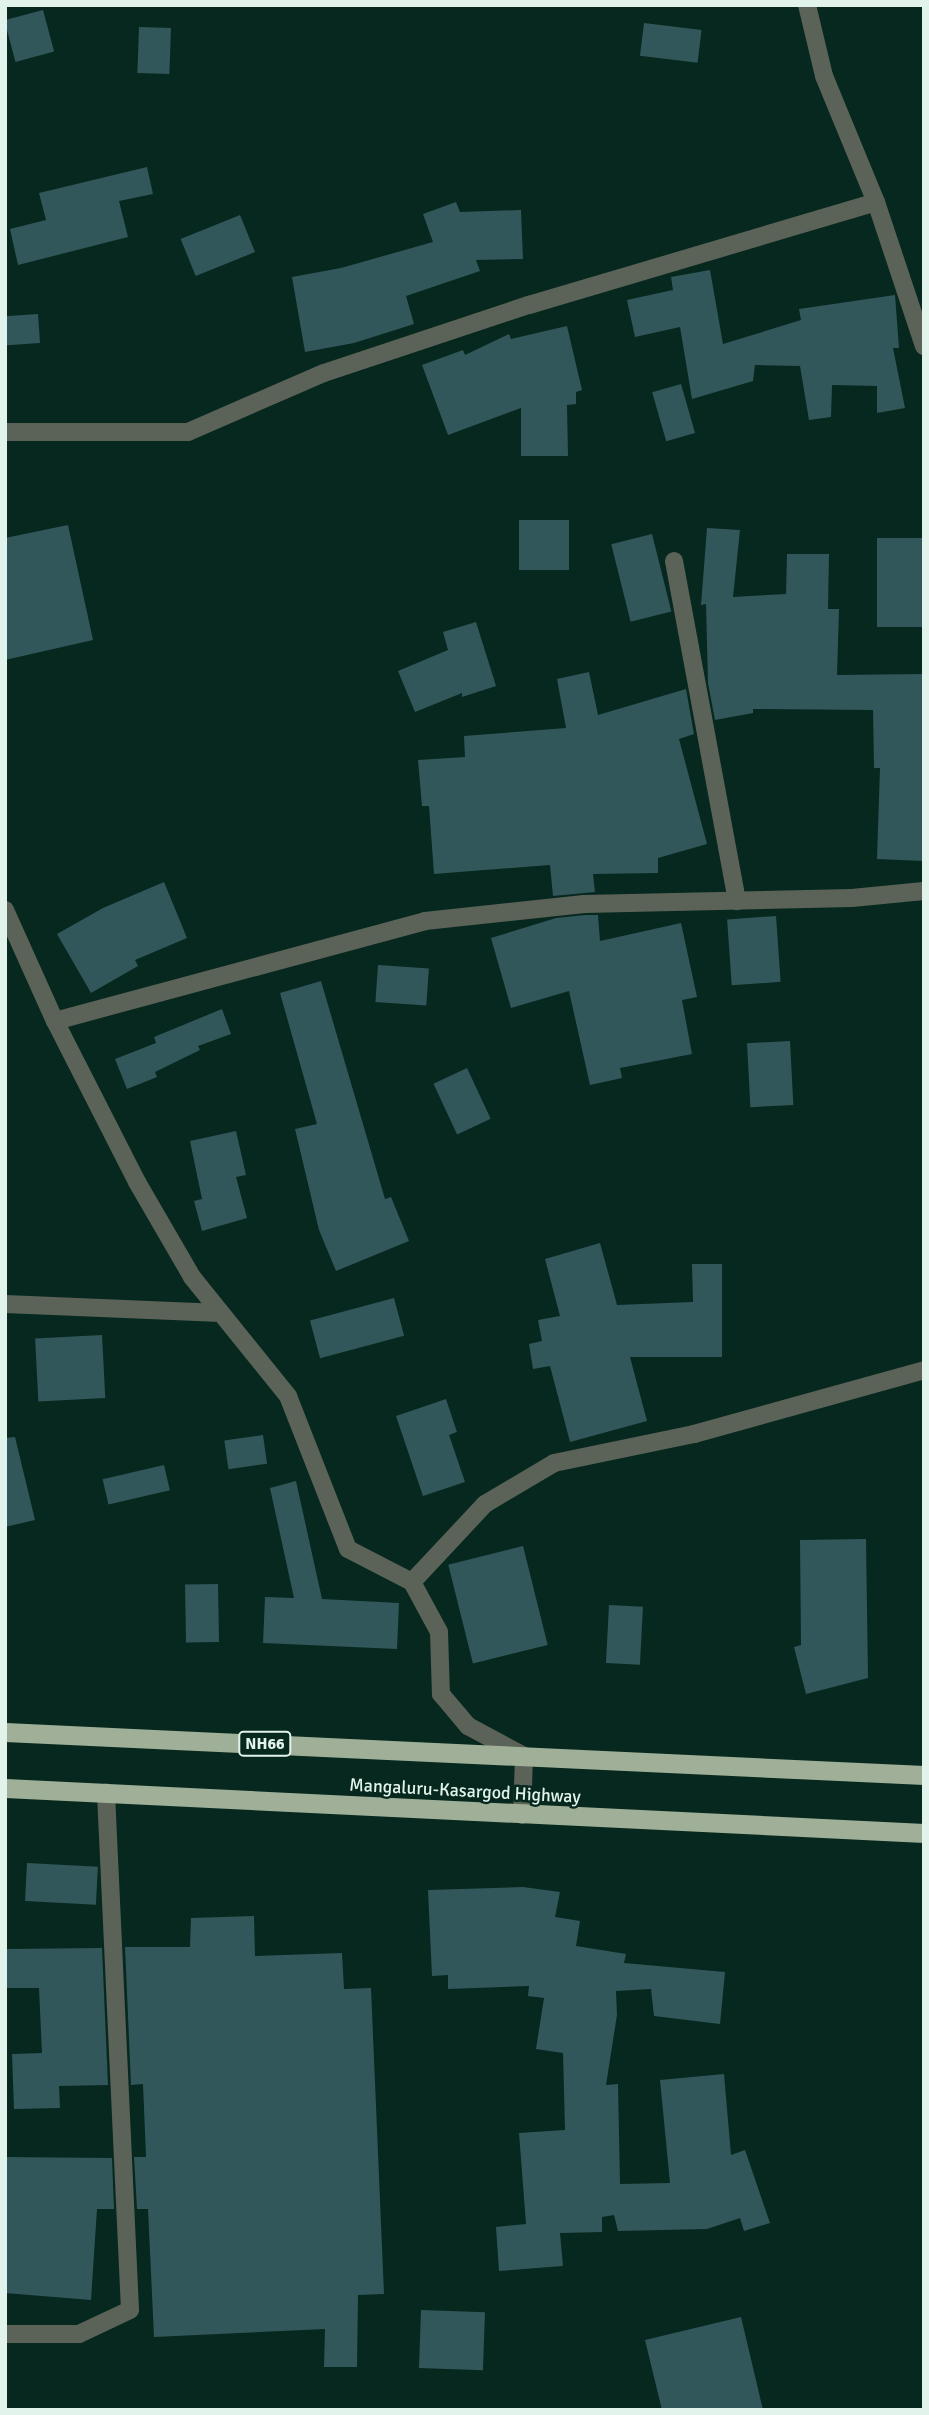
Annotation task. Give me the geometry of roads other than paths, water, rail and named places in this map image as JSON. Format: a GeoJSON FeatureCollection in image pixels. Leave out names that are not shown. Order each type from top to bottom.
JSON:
{"type":"FeatureCollection","features":[{"type":"Feature","properties":{"kind":"highway","name":"NH66"},"geometry":{"type":"LineString","coordinates":[[5,1732],[924,1775]]}},
{"type":"Feature","properties":{"kind":"highway","name":"Mangaluru-Kasargod Highway"},"geometry":{"type":"LineString","coordinates":[[5,1788],[924,1833]]}},
{"type":"Feature","properties":{"kind":"street"},"geometry":{"type":"LineString","coordinates":[[807,5],[824,76],[876,202],[924,346]]}},
{"type":"Feature","properties":{"kind":"street"},"geometry":{"type":"LineString","coordinates":[[5,432],[188,432],[350,365],[529,305],[876,202]]}},
{"type":"Feature","properties":{"kind":"street"},"geometry":{"type":"LineString","coordinates":[[674,561],[737,901]]}},
{"type":"Feature","properties":{"kind":"street"},"geometry":{"type":"LineString","coordinates":[[55,1021],[425,921],[584,904],[852,898],[924,891]]}},
{"type":"Feature","properties":{"kind":"street"},"geometry":{"type":"LineString","coordinates":[[8,921],[55,1021],[144,1194],[192,1277],[288,1396],[348,1549],[412,1582],[439,1632],[440,1694],[468,1726],[524,1756],[522,1815]]}},
{"type":"Feature","properties":{"kind":"street"},"geometry":{"type":"LineString","coordinates":[[5,1304],[221,1313]]}},
{"type":"Feature","properties":{"kind":"street"},"geometry":{"type":"LineString","coordinates":[[412,1582],[485,1504],[554,1463],[694,1434],[924,1370]]}},
{"type":"Feature","properties":{"kind":"street"},"geometry":{"type":"LineString","coordinates":[[5,2334],[79,2334],[130,2310],[106,1793]]}}]}
